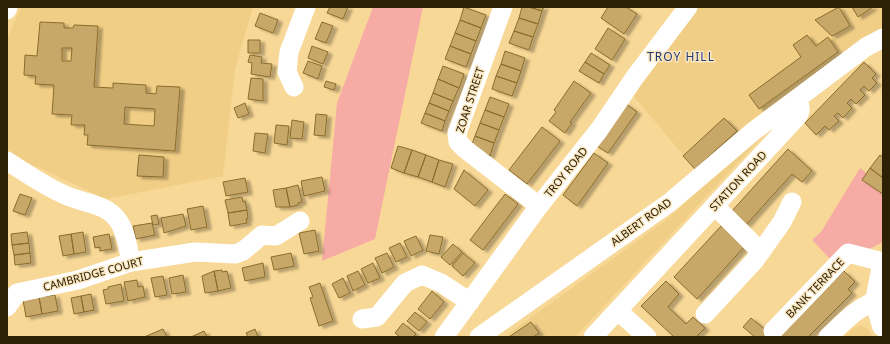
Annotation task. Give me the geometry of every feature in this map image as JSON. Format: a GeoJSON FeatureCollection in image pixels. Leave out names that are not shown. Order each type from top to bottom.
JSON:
{"type":"FeatureCollection","features":[{"type":"Feature","properties":{"kind":"main road"},"geometry":{"type":"LineString","coordinates":[[883,265],[876,301],[883,326]]}},
{"type":"Feature","properties":{"kind":"street"},"geometry":{"type":"LineString","coordinates":[[294,87],[287,72],[289,52],[306,7]]}},
{"type":"Feature","properties":{"kind":"street","name":"ZOAR STREET"},"geometry":{"type":"LineString","coordinates":[[503,7],[457,133],[458,142],[465,150],[539,206]]}},
{"type":"Feature","properties":{"kind":"street","name":"TROY ROAD"},"geometry":{"type":"LineString","coordinates":[[444,337],[539,206],[599,130],[635,77],[688,7]]}},
{"type":"Feature","properties":{"kind":"street"},"geometry":{"type":"LineString","coordinates":[[797,99],[866,47],[883,38]]}},
{"type":"Feature","properties":{"kind":"street","name":"STATION ROAD"},"geometry":{"type":"LineString","coordinates":[[593,337],[796,118],[801,110],[797,99]]}},
{"type":"Feature","properties":{"kind":"street","name":"ALBERT ROAD"},"geometry":{"type":"LineString","coordinates":[[479,337],[668,203],[755,130],[797,99]]}},
{"type":"Feature","properties":{"kind":"street"},"geometry":{"type":"LineString","coordinates":[[7,161],[43,184],[66,196],[106,209],[117,219],[125,236],[131,262]]}},
{"type":"Feature","properties":{"kind":"street"},"geometry":{"type":"LineString","coordinates":[[705,314],[762,252],[792,202]]}},
{"type":"Feature","properties":{"kind":"street"},"geometry":{"type":"LineString","coordinates":[[715,206],[762,252]]}},
{"type":"Feature","properties":{"kind":"street","name":"CAMBRIDGE COURT"},"geometry":{"type":"LineString","coordinates":[[7,307],[17,293],[78,280],[131,262],[195,252],[236,254],[243,251],[262,235],[276,236],[300,221]]}},
{"type":"Feature","properties":{"kind":"street","name":"BANK TERRACE"},"geometry":{"type":"LineString","coordinates":[[773,331],[848,253],[883,262]]}},
{"type":"Feature","properties":{"kind":"street"},"geometry":{"type":"LineString","coordinates":[[362,320],[377,317],[405,283],[422,275],[441,283],[470,302]]}},
{"type":"Feature","properties":{"kind":"street"},"geometry":{"type":"LineString","coordinates":[[828,337],[853,313],[876,301]]}},
{"type":"Feature","properties":{"kind":"street"},"geometry":{"type":"LineString","coordinates":[[618,311],[647,337]]}},
{"type":"Feature","properties":{"kind":"shaded area"},"geometry":{"type":"Polygon","coordinates":[[[21,7],[253,7],[235,69],[223,176],[106,199],[7,153],[7,39],[21,7]]]}},
{"type":"Feature","properties":{"kind":"shaded area"},"geometry":{"type":"Polygon","coordinates":[[[373,7],[423,7],[375,239],[322,261],[337,103],[373,7]]]}},
{"type":"Feature","properties":{"kind":"shaded area"},"geometry":{"type":"Polygon","coordinates":[[[696,7],[883,7],[883,27],[844,52],[737,131],[695,169],[632,94],[696,7]]]}},
{"type":"Feature","properties":{"kind":"shaded area"},"geometry":{"type":"Polygon","coordinates":[[[760,136],[762,137],[575,337],[504,337],[665,221],[760,136]]]}},
{"type":"Feature","properties":{"kind":"shaded area"},"geometry":{"type":"Polygon","coordinates":[[[860,168],[883,186],[883,242],[837,266],[812,240],[821,232],[860,168]]]}},
{"type":"Feature","properties":{"kind":"shaded area"},"geometry":{"type":"Polygon","coordinates":[[[860,325],[867,328],[873,337],[844,337],[853,328],[860,325]]]}},
{"type":"Feature","properties":{"kind":"building"},"geometry":{"type":"Polygon","coordinates":[[[330,7],[348,7],[343,19],[327,13],[330,7]]]}},
{"type":"Feature","properties":{"kind":"building"},"geometry":{"type":"Polygon","coordinates":[[[464,7],[486,15],[481,28],[460,20],[464,7]]]}},
{"type":"Feature","properties":{"kind":"building"},"geometry":{"type":"Polygon","coordinates":[[[522,7],[529,7],[542,11],[538,24],[519,18],[522,7]]]}},
{"type":"Feature","properties":{"kind":"building"},"geometry":{"type":"Polygon","coordinates":[[[529,7],[544,7],[542,11],[529,7]]]}},
{"type":"Feature","properties":{"kind":"building"},"geometry":{"type":"Polygon","coordinates":[[[608,7],[626,7],[637,14],[624,34],[601,18],[608,7]]]}},
{"type":"Feature","properties":{"kind":"building"},"geometry":{"type":"Polygon","coordinates":[[[839,7],[850,26],[832,36],[815,20],[839,7]]]}},
{"type":"Feature","properties":{"kind":"building"},"geometry":{"type":"Polygon","coordinates":[[[852,7],[873,7],[858,17],[852,7]]]}},
{"type":"Feature","properties":{"kind":"building"},"geometry":{"type":"Polygon","coordinates":[[[260,13],[278,20],[273,33],[255,26],[260,13]]]}},
{"type":"Feature","properties":{"kind":"building"},"geometry":{"type":"Polygon","coordinates":[[[519,18],[538,24],[533,37],[514,31],[519,18]]]}},
{"type":"Feature","properties":{"kind":"building"},"geometry":{"type":"Polygon","coordinates":[[[460,20],[481,28],[476,41],[455,33],[460,20]]]}},
{"type":"Feature","properties":{"kind":"building"},"geometry":{"type":"Polygon","coordinates":[[[40,22],[64,23],[64,28],[73,28],[74,25],[98,26],[94,87],[113,88],[113,83],[146,85],[146,93],[156,94],[157,86],[180,87],[175,151],[87,145],[88,135],[84,135],[85,125],[71,125],[72,115],[52,114],[54,85],[35,84],[36,76],[24,75],[25,55],[37,56],[40,22]],[[62,48],[62,61],[71,61],[72,48],[62,48]],[[125,107],[124,124],[154,126],[155,109],[125,107]]]}},
{"type":"Feature","properties":{"kind":"building"},"geometry":{"type":"Polygon","coordinates":[[[322,22],[333,26],[326,43],[315,39],[322,22]]]}},
{"type":"Feature","properties":{"kind":"building"},"geometry":{"type":"Polygon","coordinates":[[[608,28],[625,39],[612,60],[595,49],[608,28]]]}},
{"type":"Feature","properties":{"kind":"building"},"geometry":{"type":"Polygon","coordinates":[[[514,31],[533,37],[529,50],[509,43],[514,31]]]}},
{"type":"Feature","properties":{"kind":"building"},"geometry":{"type":"Polygon","coordinates":[[[455,33],[476,41],[471,54],[450,46],[455,33]]]}},
{"type":"Feature","properties":{"kind":"building"},"geometry":{"type":"Polygon","coordinates":[[[807,35],[816,46],[828,37],[838,52],[759,109],[749,95],[801,57],[793,45],[807,35]]]}},
{"type":"Feature","properties":{"kind":"building"},"geometry":{"type":"Polygon","coordinates":[[[248,40],[260,40],[260,53],[248,53],[248,40]]]}},
{"type":"Feature","properties":{"kind":"building"},"geometry":{"type":"Polygon","coordinates":[[[312,46],[328,52],[323,64],[308,58],[312,46]]]}},
{"type":"Feature","properties":{"kind":"building"},"geometry":{"type":"Polygon","coordinates":[[[450,46],[471,54],[466,67],[445,59],[450,46]]]}},
{"type":"Feature","properties":{"kind":"building"},"geometry":{"type":"Polygon","coordinates":[[[505,51],[525,58],[521,71],[501,64],[505,51]]]}},
{"type":"Feature","properties":{"kind":"building"},"geometry":{"type":"Polygon","coordinates":[[[591,53],[610,65],[604,74],[585,62],[591,53]]]}},
{"type":"Feature","properties":{"kind":"building"},"geometry":{"type":"Polygon","coordinates":[[[250,55],[262,57],[261,63],[272,64],[270,77],[251,74],[252,63],[248,62],[250,55]]]}},
{"type":"Feature","properties":{"kind":"building"},"geometry":{"type":"Polygon","coordinates":[[[308,61],[322,66],[318,79],[303,73],[308,61]]]}},
{"type":"Feature","properties":{"kind":"building"},"geometry":{"type":"Polygon","coordinates":[[[585,62],[604,74],[599,83],[579,71],[585,62]]]}},
{"type":"Feature","properties":{"kind":"building"},"geometry":{"type":"Polygon","coordinates":[[[864,62],[876,74],[872,78],[877,83],[869,91],[864,86],[860,90],[865,95],[856,104],[851,99],[847,103],[852,108],[843,118],[838,113],[834,116],[839,121],[829,130],[825,126],[816,135],[805,123],[864,62]]]}},
{"type":"Feature","properties":{"kind":"building"},"geometry":{"type":"Polygon","coordinates":[[[501,64],[521,71],[517,83],[496,76],[501,64]]]}},
{"type":"Feature","properties":{"kind":"building"},"geometry":{"type":"Polygon","coordinates":[[[443,66],[464,74],[459,88],[438,79],[443,66]]]}},
{"type":"Feature","properties":{"kind":"building"},"geometry":{"type":"Polygon","coordinates":[[[496,76],[517,83],[512,96],[492,89],[496,76]]]}},
{"type":"Feature","properties":{"kind":"building"},"geometry":{"type":"Polygon","coordinates":[[[251,78],[263,79],[263,101],[248,99],[251,78]]]}},
{"type":"Feature","properties":{"kind":"building"},"geometry":{"type":"Polygon","coordinates":[[[438,79],[459,88],[453,101],[433,93],[438,79]]]}},
{"type":"Feature","properties":{"kind":"building"},"geometry":{"type":"Polygon","coordinates":[[[326,81],[336,84],[334,90],[324,87],[326,81]]]}},
{"type":"Feature","properties":{"kind":"building"},"geometry":{"type":"Polygon","coordinates":[[[574,81],[591,93],[570,122],[572,123],[565,133],[549,121],[556,112],[554,110],[574,81]]]}},
{"type":"Feature","properties":{"kind":"building"},"geometry":{"type":"Polygon","coordinates":[[[433,93],[453,101],[449,111],[429,103],[433,93]]]}},
{"type":"Feature","properties":{"kind":"building"},"geometry":{"type":"Polygon","coordinates":[[[490,97],[509,104],[504,117],[485,110],[490,97]]]}},
{"type":"Feature","properties":{"kind":"building"},"geometry":{"type":"Polygon","coordinates":[[[245,103],[249,114],[238,118],[234,108],[245,103]]]}},
{"type":"Feature","properties":{"kind":"building"},"geometry":{"type":"Polygon","coordinates":[[[429,103],[449,111],[445,121],[425,113],[429,103]]]}},
{"type":"Feature","properties":{"kind":"building"},"geometry":{"type":"Polygon","coordinates":[[[625,103],[637,112],[608,153],[595,145],[625,103]]]}},
{"type":"Feature","properties":{"kind":"building"},"geometry":{"type":"Polygon","coordinates":[[[485,110],[504,117],[499,130],[480,123],[485,110]]]}},
{"type":"Feature","properties":{"kind":"building"},"geometry":{"type":"Polygon","coordinates":[[[425,113],[445,121],[442,131],[421,123],[425,113]]]}},
{"type":"Feature","properties":{"kind":"building"},"geometry":{"type":"Polygon","coordinates":[[[316,114],[327,115],[325,136],[314,135],[316,114]]]}},
{"type":"Feature","properties":{"kind":"building"},"geometry":{"type":"Polygon","coordinates":[[[724,118],[737,131],[695,169],[683,156],[724,118]]]}},
{"type":"Feature","properties":{"kind":"building"},"geometry":{"type":"Polygon","coordinates":[[[292,120],[304,122],[302,139],[290,138],[292,120]]]}},
{"type":"Feature","properties":{"kind":"building"},"geometry":{"type":"Polygon","coordinates":[[[480,123],[499,130],[494,143],[475,136],[480,123]]]}},
{"type":"Feature","properties":{"kind":"building"},"geometry":{"type":"Polygon","coordinates":[[[276,125],[289,126],[287,145],[274,143],[276,125]]]}},
{"type":"Feature","properties":{"kind":"building"},"geometry":{"type":"Polygon","coordinates":[[[542,127],[560,141],[527,184],[509,170],[542,127]]]}},
{"type":"Feature","properties":{"kind":"building"},"geometry":{"type":"Polygon","coordinates":[[[255,133],[268,134],[265,153],[253,151],[255,133]]]}},
{"type":"Feature","properties":{"kind":"building"},"geometry":{"type":"Polygon","coordinates":[[[475,136],[494,143],[490,156],[479,152],[472,144],[475,136]]]}},
{"type":"Feature","properties":{"kind":"building"},"geometry":{"type":"Polygon","coordinates":[[[398,146],[412,150],[404,173],[391,168],[398,146]]]}},
{"type":"Feature","properties":{"kind":"building"},"geometry":{"type":"Polygon","coordinates":[[[788,149],[812,171],[802,182],[792,174],[746,225],[731,212],[788,149]]]}},
{"type":"Feature","properties":{"kind":"building"},"geometry":{"type":"Polygon","coordinates":[[[412,150],[426,155],[418,177],[404,173],[412,150]]]}},
{"type":"Feature","properties":{"kind":"building"},"geometry":{"type":"Polygon","coordinates":[[[594,153],[608,163],[577,206],[563,195],[594,153]]]}},
{"type":"Feature","properties":{"kind":"building"},"geometry":{"type":"Polygon","coordinates":[[[139,155],[164,157],[163,177],[137,176],[139,155]]]}},
{"type":"Feature","properties":{"kind":"building"},"geometry":{"type":"Polygon","coordinates":[[[426,155],[439,160],[432,182],[418,177],[426,155]]]}},
{"type":"Feature","properties":{"kind":"building"},"geometry":{"type":"Polygon","coordinates":[[[880,155],[883,157],[883,178],[870,168],[880,155]]]}},
{"type":"Feature","properties":{"kind":"building"},"geometry":{"type":"Polygon","coordinates":[[[439,160],[453,164],[445,187],[432,182],[439,160]]]}},
{"type":"Feature","properties":{"kind":"building"},"geometry":{"type":"Polygon","coordinates":[[[870,168],[883,178],[883,194],[862,180],[870,168]]]}},
{"type":"Feature","properties":{"kind":"building"},"geometry":{"type":"Polygon","coordinates":[[[464,170],[488,190],[475,206],[454,189],[464,170]]]}},
{"type":"Feature","properties":{"kind":"building"},"geometry":{"type":"Polygon","coordinates":[[[322,177],[325,191],[304,196],[301,181],[322,177]]]}},
{"type":"Feature","properties":{"kind":"building"},"geometry":{"type":"Polygon","coordinates":[[[245,178],[248,192],[226,196],[223,182],[245,178]]]}},
{"type":"Feature","properties":{"kind":"building"},"geometry":{"type":"Polygon","coordinates":[[[298,185],[302,202],[298,203],[298,205],[290,207],[286,188],[298,185]]]}},
{"type":"Feature","properties":{"kind":"building"},"geometry":{"type":"Polygon","coordinates":[[[286,188],[290,207],[276,207],[273,190],[286,188]]]}},
{"type":"Feature","properties":{"kind":"building"},"geometry":{"type":"Polygon","coordinates":[[[20,194],[32,198],[25,215],[13,211],[20,194]]]}},
{"type":"Feature","properties":{"kind":"building"},"geometry":{"type":"Polygon","coordinates":[[[505,194],[518,204],[483,250],[470,240],[505,194]]]}},
{"type":"Feature","properties":{"kind":"building"},"geometry":{"type":"Polygon","coordinates":[[[242,197],[243,202],[245,201],[247,210],[228,213],[225,200],[242,197]]]}},
{"type":"Feature","properties":{"kind":"building"},"geometry":{"type":"Polygon","coordinates":[[[203,206],[207,227],[191,230],[187,209],[203,206]]]}},
{"type":"Feature","properties":{"kind":"building"},"geometry":{"type":"Polygon","coordinates":[[[247,210],[247,223],[230,226],[228,213],[247,210]]]}},
{"type":"Feature","properties":{"kind":"building"},"geometry":{"type":"Polygon","coordinates":[[[183,214],[186,226],[164,233],[161,218],[183,214]]]}},
{"type":"Feature","properties":{"kind":"building"},"geometry":{"type":"Polygon","coordinates":[[[157,215],[159,224],[153,225],[151,216],[157,215]]]}},
{"type":"Feature","properties":{"kind":"building"},"geometry":{"type":"Polygon","coordinates":[[[152,223],[155,235],[136,239],[133,226],[152,223]]]}},
{"type":"Feature","properties":{"kind":"building"},"geometry":{"type":"Polygon","coordinates":[[[722,225],[745,246],[697,299],[674,277],[722,225]]]}},
{"type":"Feature","properties":{"kind":"building"},"geometry":{"type":"Polygon","coordinates":[[[315,230],[319,251],[304,254],[299,233],[315,230]]]}},
{"type":"Feature","properties":{"kind":"building"},"geometry":{"type":"Polygon","coordinates":[[[27,232],[29,243],[12,245],[11,234],[27,232]]]}},
{"type":"Feature","properties":{"kind":"building"},"geometry":{"type":"Polygon","coordinates":[[[83,232],[86,252],[74,254],[71,234],[83,232]]]}},
{"type":"Feature","properties":{"kind":"building"},"geometry":{"type":"Polygon","coordinates":[[[71,234],[74,254],[63,256],[59,236],[71,234]]]}},
{"type":"Feature","properties":{"kind":"building"},"geometry":{"type":"Polygon","coordinates":[[[109,234],[112,249],[100,251],[100,247],[95,248],[93,237],[109,234]]]}},
{"type":"Feature","properties":{"kind":"building"},"geometry":{"type":"Polygon","coordinates":[[[430,235],[443,237],[439,254],[426,251],[430,235]]]}},
{"type":"Feature","properties":{"kind":"building"},"geometry":{"type":"Polygon","coordinates":[[[416,236],[423,250],[411,256],[404,241],[416,236]]]}},
{"type":"Feature","properties":{"kind":"building"},"geometry":{"type":"Polygon","coordinates":[[[29,243],[30,253],[14,255],[12,245],[29,243]]]}},
{"type":"Feature","properties":{"kind":"building"},"geometry":{"type":"Polygon","coordinates":[[[400,243],[407,257],[396,262],[389,248],[400,243]]]}},
{"type":"Feature","properties":{"kind":"building"},"geometry":{"type":"Polygon","coordinates":[[[453,244],[462,252],[450,265],[441,257],[453,244]]]}},
{"type":"Feature","properties":{"kind":"building"},"geometry":{"type":"Polygon","coordinates":[[[30,253],[31,263],[15,265],[14,255],[30,253]]]}},
{"type":"Feature","properties":{"kind":"building"},"geometry":{"type":"Polygon","coordinates":[[[291,253],[294,266],[274,270],[271,257],[291,253]]]}},
{"type":"Feature","properties":{"kind":"building"},"geometry":{"type":"Polygon","coordinates":[[[387,253],[394,267],[382,273],[375,258],[387,253]]]}},
{"type":"Feature","properties":{"kind":"building"},"geometry":{"type":"Polygon","coordinates":[[[463,253],[475,263],[463,276],[452,266],[463,253]]]}},
{"type":"Feature","properties":{"kind":"building"},"geometry":{"type":"Polygon","coordinates":[[[263,263],[265,277],[245,281],[242,268],[263,263]]]}},
{"type":"Feature","properties":{"kind":"building"},"geometry":{"type":"Polygon","coordinates":[[[373,263],[380,278],[368,283],[361,269],[373,263]]]}},
{"type":"Feature","properties":{"kind":"building"},"geometry":{"type":"Polygon","coordinates":[[[222,270],[222,272],[227,271],[231,288],[218,291],[214,271],[222,270]]]}},
{"type":"Feature","properties":{"kind":"building"},"geometry":{"type":"Polygon","coordinates":[[[214,271],[218,291],[205,293],[202,276],[214,271]]]}},
{"type":"Feature","properties":{"kind":"building"},"geometry":{"type":"Polygon","coordinates":[[[358,271],[365,285],[353,291],[347,276],[358,271]]]}},
{"type":"Feature","properties":{"kind":"building"},"geometry":{"type":"Polygon","coordinates":[[[844,271],[855,282],[848,289],[852,293],[808,337],[777,337],[844,271]]]}},
{"type":"Feature","properties":{"kind":"building"},"geometry":{"type":"Polygon","coordinates":[[[183,275],[186,292],[172,294],[169,278],[183,275]]]}},
{"type":"Feature","properties":{"kind":"building"},"geometry":{"type":"Polygon","coordinates":[[[163,276],[167,295],[155,297],[151,278],[163,276]]]}},
{"type":"Feature","properties":{"kind":"building"},"geometry":{"type":"Polygon","coordinates":[[[343,278],[350,293],[339,298],[332,284],[343,278]]]}},
{"type":"Feature","properties":{"kind":"building"},"geometry":{"type":"Polygon","coordinates":[[[137,280],[138,287],[143,286],[145,297],[128,301],[124,282],[137,280]]]}},
{"type":"Feature","properties":{"kind":"building"},"geometry":{"type":"Polygon","coordinates":[[[666,281],[679,294],[668,307],[686,324],[693,317],[705,328],[696,337],[674,337],[641,306],[666,281]]]}},
{"type":"Feature","properties":{"kind":"building"},"geometry":{"type":"Polygon","coordinates":[[[320,283],[333,321],[319,326],[310,298],[313,297],[309,287],[320,283]]]}},
{"type":"Feature","properties":{"kind":"building"},"geometry":{"type":"Polygon","coordinates":[[[121,284],[124,301],[106,304],[103,290],[108,289],[108,287],[121,284]]]}},
{"type":"Feature","properties":{"kind":"building"},"geometry":{"type":"Polygon","coordinates":[[[432,291],[444,302],[430,319],[418,309],[432,291]]]}},
{"type":"Feature","properties":{"kind":"building"},"geometry":{"type":"Polygon","coordinates":[[[91,294],[94,310],[84,312],[81,296],[91,294]]]}},
{"type":"Feature","properties":{"kind":"building"},"geometry":{"type":"Polygon","coordinates":[[[55,295],[58,311],[42,314],[39,297],[55,295]]]}},
{"type":"Feature","properties":{"kind":"building"},"geometry":{"type":"Polygon","coordinates":[[[81,296],[84,312],[74,314],[71,298],[81,296]]]}},
{"type":"Feature","properties":{"kind":"building"},"geometry":{"type":"Polygon","coordinates":[[[39,297],[42,314],[26,317],[23,300],[39,297]]]}},
{"type":"Feature","properties":{"kind":"building"},"geometry":{"type":"Polygon","coordinates":[[[415,312],[427,322],[419,331],[407,321],[415,312]]]}},
{"type":"Feature","properties":{"kind":"building"},"geometry":{"type":"Polygon","coordinates":[[[751,318],[774,337],[755,337],[743,327],[751,318]]]}},
{"type":"Feature","properties":{"kind":"building"},"geometry":{"type":"Polygon","coordinates":[[[531,322],[539,333],[533,337],[509,337],[531,322]]]}},
{"type":"Feature","properties":{"kind":"building"},"geometry":{"type":"Polygon","coordinates":[[[403,323],[416,334],[413,337],[400,337],[395,333],[403,323]]]}},
{"type":"Feature","properties":{"kind":"building"},"geometry":{"type":"Polygon","coordinates":[[[163,329],[167,337],[144,337],[163,329]]]}},
{"type":"Feature","properties":{"kind":"building"},"geometry":{"type":"Polygon","coordinates":[[[255,329],[258,337],[248,337],[246,333],[255,329]]]}},
{"type":"Feature","properties":{"kind":"building"},"geometry":{"type":"Polygon","coordinates":[[[204,331],[207,337],[191,337],[204,331]]]}},
{"type":"Feature","properties":{"kind":"district","name":"TROY HILL"},"geometry":{"type":"Point","coordinates":[681,57]}}]}
